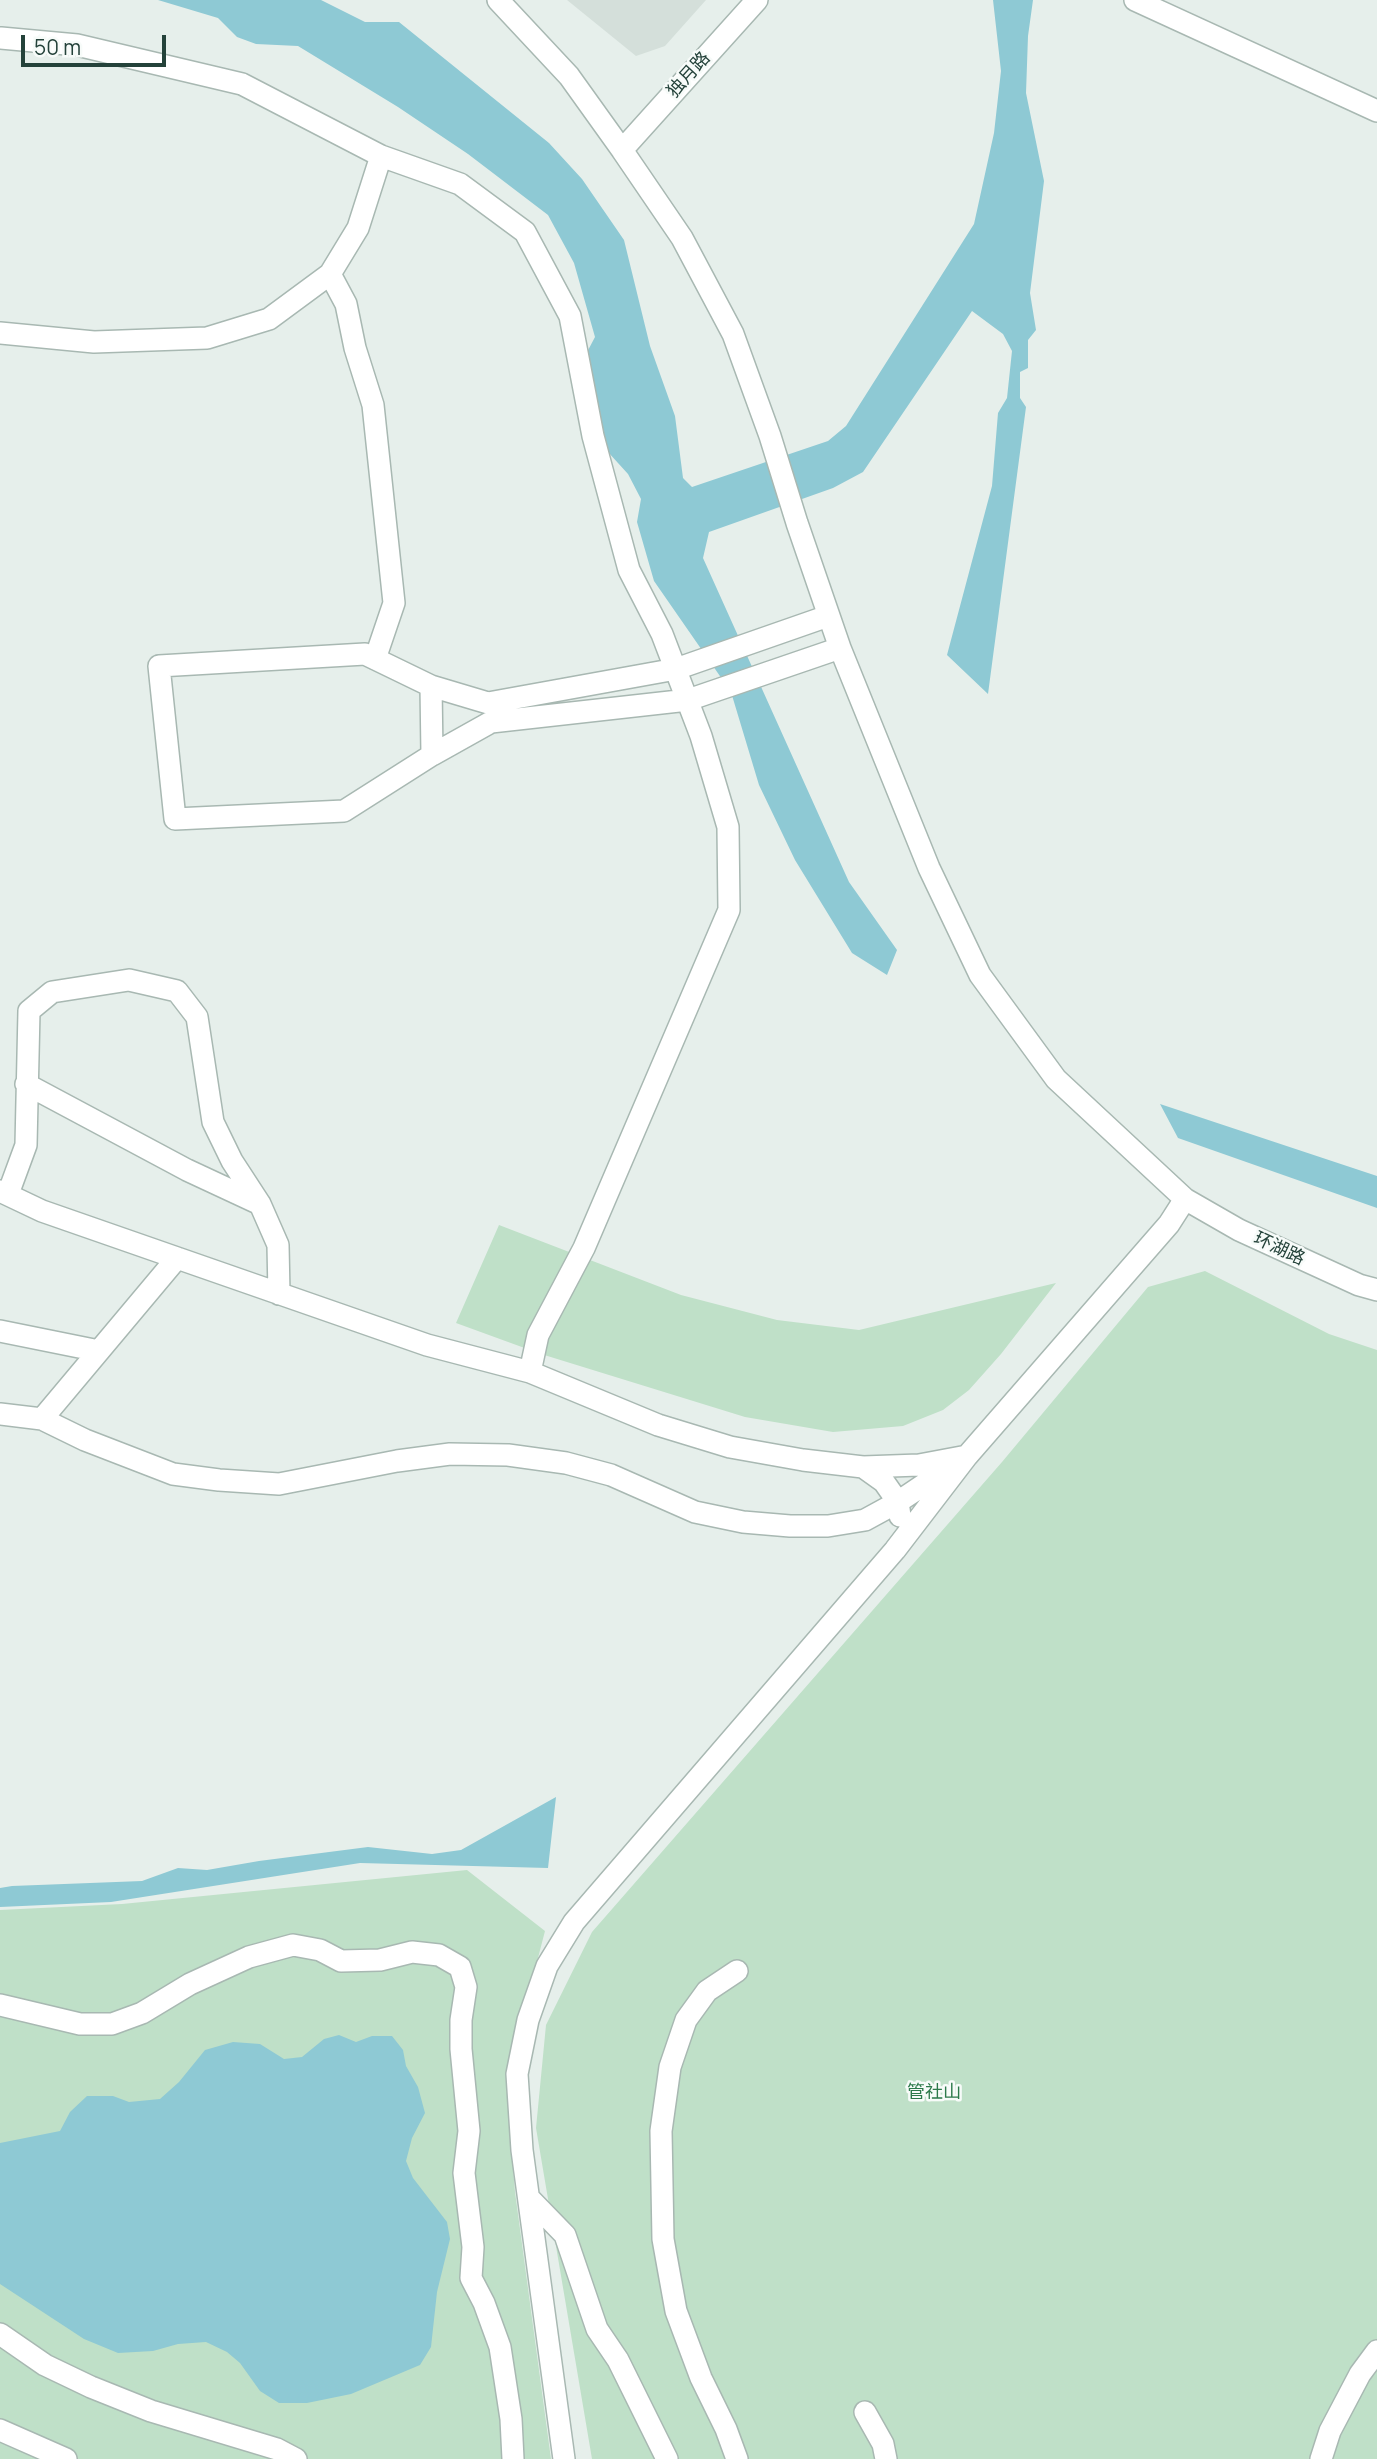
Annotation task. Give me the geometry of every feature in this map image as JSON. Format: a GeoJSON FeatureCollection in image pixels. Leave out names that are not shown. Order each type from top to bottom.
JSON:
{"type":"FeatureCollection","features":[{"type":"Feature","properties":{"kind":"street","name":"环湖路"},"geometry":{"type":"LineString","coordinates":[[498,0],[569,76],[622,150],[682,238],[733,334],[770,436],[840,648],[929,868],[980,975],[1056,1079],[1185,1199],[1239,1230],[1359,1285],[1377,1290]]}},
{"type":"Feature","properties":{"kind":"street","name":"独月路"},"geometry":{"type":"LineString","coordinates":[[622,150],[757,0]]}},
{"type":"Feature","properties":{"kind":"street"},"geometry":{"type":"LineString","coordinates":[[1135,0],[1377,111]]}},
{"type":"Feature","properties":{"kind":"street"},"geometry":{"type":"LineString","coordinates":[[1,38],[77,46],[242,84],[381,156],[460,184],[525,232],[570,316],[593,436],[629,570],[662,634],[688,700],[728,827],[729,910],[584,1248],[538,1335],[530,1372]]}},
{"type":"Feature","properties":{"kind":"street"},"geometry":{"type":"LineString","coordinates":[[0,333],[94,342],[207,338],[269,319],[330,274],[358,228],[381,156]]}},
{"type":"Feature","properties":{"kind":"street"},"geometry":{"type":"LineString","coordinates":[[330,274],[346,303],[355,348],[373,405],[394,603],[375,659]]}},
{"type":"Feature","properties":{"kind":"street"},"geometry":{"type":"LineString","coordinates":[[828,616],[676,669],[490,713],[432,755],[344,811],[175,819],[159,666],[365,654],[490,713],[688,700],[840,648]]}},
{"type":"Feature","properties":{"kind":"street"},"geometry":{"type":"LineString","coordinates":[[431,686],[432,755]]}},
{"type":"Feature","properties":{"kind":"street"},"geometry":{"type":"LineString","coordinates":[[279,1294],[278,1245],[260,1204],[232,1161],[213,1122],[197,1017],[177,991],[129,980],[52,992],[29,1010],[26,1145],[4,1192],[42,1211],[279,1294],[427,1345],[530,1372],[658,1425],[730,1447],[863,1467],[919,1465],[967,1456]]}},
{"type":"Feature","properties":{"kind":"street"},"geometry":{"type":"LineString","coordinates":[[26,1084],[187,1170],[260,1204]]}},
{"type":"Feature","properties":{"kind":"street"},"geometry":{"type":"LineString","coordinates":[[564,2459],[522,2150],[517,2074],[528,2020],[547,1966],[574,1922],[895,1550],[967,1456],[1169,1224],[1185,1199]]}},
{"type":"Feature","properties":{"kind":"street"},"geometry":{"type":"LineString","coordinates":[[42,1419],[177,1258]]}},
{"type":"Feature","properties":{"kind":"street"},"geometry":{"type":"LineString","coordinates":[[0,1331],[99,1351]]}},
{"type":"Feature","properties":{"kind":"street"},"geometry":{"type":"LineString","coordinates":[[0,1414],[42,1419],[85,1440],[173,1474],[279,1484],[397,1461],[450,1454],[508,1455],[566,1463],[611,1475],[695,1512],[743,1522],[790,1526],[828,1526],[865,1520],[898,1502],[967,1456]]}},
{"type":"Feature","properties":{"kind":"street"},"geometry":{"type":"LineString","coordinates":[[863,1467],[884,1482],[898,1502],[902,1523],[895,1550]]}},
{"type":"Feature","properties":{"kind":"street"},"geometry":{"type":"LineString","coordinates":[[0,2005],[80,2024],[112,2024],[142,2013],[190,1984],[249,1957],[293,1945],[320,1950],[341,1961],[380,1960],[412,1952],[439,1955],[460,1967],[467,1987],[461,2020],[461,2049],[469,2131],[464,2174],[473,2248],[471,2278],[484,2303],[500,2347],[511,2419],[513,2459]]}},
{"type":"Feature","properties":{"kind":"street"},"geometry":{"type":"LineString","coordinates":[[737,1971],[707,1991],[686,2020],[670,2067],[661,2131],[663,2239],[676,2311],[701,2378],[737,2459]]}},
{"type":"Feature","properties":{"kind":"street"},"geometry":{"type":"LineString","coordinates":[[529,2198],[565,2235],[597,2329],[618,2360],[667,2459]]}},
{"type":"Feature","properties":{"kind":"street"},"geometry":{"type":"LineString","coordinates":[[0,2334],[45,2365],[91,2387],[151,2411],[277,2449],[296,2459]]}},
{"type":"Feature","properties":{"kind":"street"},"geometry":{"type":"LineString","coordinates":[[1321,2459],[1330,2431],[1360,2374],[1377,2351]]}},
{"type":"Feature","properties":{"kind":"street"},"geometry":{"type":"LineString","coordinates":[[865,2412],[883,2444],[886,2459]]}},
{"type":"Feature","properties":{"kind":"street"},"geometry":{"type":"LineString","coordinates":[[0,2430],[66,2459]]}},
{"type":"Feature","properties":{"kind":"shaded area"},"geometry":{"type":"Polygon","coordinates":[[[567,0],[706,0],[665,46],[636,56],[567,0]]]}},
{"type":"Feature","properties":{"kind":"green space"},"geometry":{"type":"Polygon","coordinates":[[[499,1225],[681,1295],[777,1320],[859,1330],[1056,1283],[1001,1354],[969,1390],[943,1410],[903,1426],[833,1432],[745,1417],[541,1354],[456,1323],[499,1225]]]}},
{"type":"Feature","properties":{"kind":"green space","name":"管社山"},"geometry":{"type":"Polygon","coordinates":[[[1205,1271],[1329,1334],[1377,1350],[1377,2459],[592,2459],[536,2128],[546,2025],[592,1932],[1002,1462],[1148,1287],[1205,1271]]]}},
{"type":"Feature","properties":{"kind":"green space"},"geometry":{"type":"Polygon","coordinates":[[[467,1870],[545,1931],[506,2081],[515,2192],[551,2459],[0,2459],[0,1910],[122,1904],[467,1870]]]}},
{"type":"Feature","properties":{"kind":"water"},"geometry":{"type":"Polygon","coordinates":[[[158,0],[321,0],[365,22],[399,22],[549,143],[582,179],[624,240],[650,346],[675,416],[683,478],[692,487],[828,441],[846,426],[974,224],[994,133],[1001,71],[993,0],[1033,0],[1028,36],[1026,93],[1044,181],[1030,293],[1036,330],[1028,340],[1028,368],[1020,372],[1020,398],[1026,407],[988,694],[947,655],[992,486],[998,413],[1007,398],[1012,351],[1003,334],[972,311],[863,472],[833,488],[709,532],[703,558],[849,882],[897,950],[887,975],[852,953],[795,860],[759,785],[731,692],[654,581],[637,522],[641,499],[628,474],[608,452],[585,356],[595,337],[574,263],[548,215],[468,154],[398,107],[298,46],[256,44],[237,37],[218,18],[158,0]]]}},
{"type":"Feature","properties":{"kind":"water"},"geometry":{"type":"Polygon","coordinates":[[[1160,1104],[1377,1176],[1377,1208],[1178,1138],[1160,1104]]]}},
{"type":"Feature","properties":{"kind":"water"},"geometry":{"type":"Polygon","coordinates":[[[556,1797],[548,1868],[360,1863],[111,1902],[0,1907],[0,1888],[12,1886],[142,1881],[178,1868],[207,1870],[368,1847],[432,1854],[461,1850],[556,1797]]]}},
{"type":"Feature","properties":{"kind":"water"},"geometry":{"type":"Polygon","coordinates":[[[339,2035],[356,2042],[372,2036],[392,2036],[403,2050],[406,2066],[418,2087],[425,2113],[412,2138],[406,2161],[413,2178],[447,2222],[450,2239],[437,2292],[431,2347],[420,2365],[351,2394],[307,2403],[279,2403],[260,2391],[240,2363],[227,2352],[206,2342],[178,2344],[153,2351],[118,2353],[84,2339],[0,2284],[0,2143],[60,2131],[70,2112],[87,2096],[113,2096],[129,2102],[160,2099],[179,2082],[205,2050],[233,2042],[260,2044],[284,2059],[302,2057],[324,2039],[339,2035]]]}}]}
